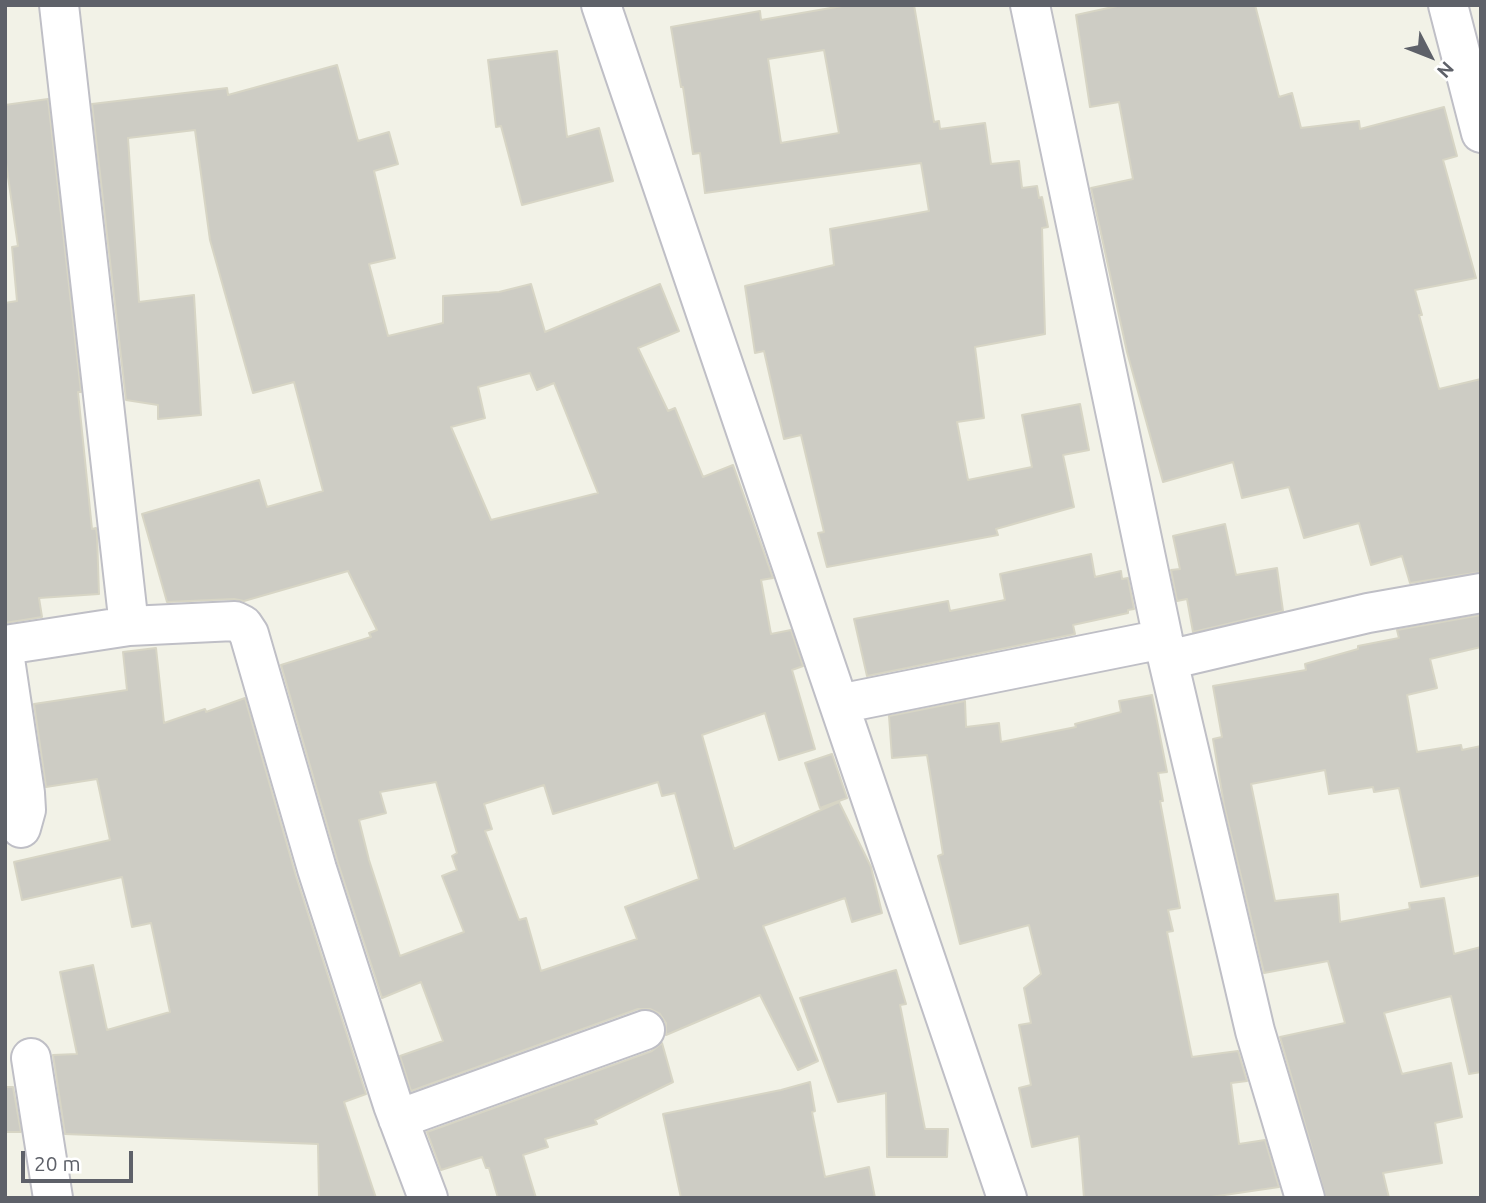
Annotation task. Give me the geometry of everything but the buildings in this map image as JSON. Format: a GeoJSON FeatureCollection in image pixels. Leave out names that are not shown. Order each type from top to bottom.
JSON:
{"type":"FeatureCollection","features":[{"type":"Feature","properties":{"kind":"street"},"geometry":{"type":"LineString","coordinates":[[59,5],[129,626]]}},
{"type":"Feature","properties":{"kind":"street"},"geometry":{"type":"LineString","coordinates":[[601,5],[1007,1198]]}},
{"type":"Feature","properties":{"kind":"street"},"geometry":{"type":"LineString","coordinates":[[1030,5],[1166,650],[1255,1031],[1305,1198]]}},
{"type":"Feature","properties":{"kind":"street"},"geometry":{"type":"LineString","coordinates":[[1448,5],[1481,133]]}},
{"type":"Feature","properties":{"kind":"street"},"geometry":{"type":"LineString","coordinates":[[839,704],[1166,650],[1481,593]]}},
{"type":"Feature","properties":{"kind":"street"},"geometry":{"type":"LineString","coordinates":[[5,645],[129,626],[235,621],[243,625],[249,634],[317,869],[398,1119],[428,1198]]}},
{"type":"Feature","properties":{"kind":"street"},"geometry":{"type":"LineString","coordinates":[[5,659],[25,793],[26,810],[21,828]]}},
{"type":"Feature","properties":{"kind":"street"},"geometry":{"type":"LineString","coordinates":[[398,1119],[645,1030]]}},
{"type":"Feature","properties":{"kind":"street"},"geometry":{"type":"LineString","coordinates":[[31,1058],[53,1198]]}}]}
